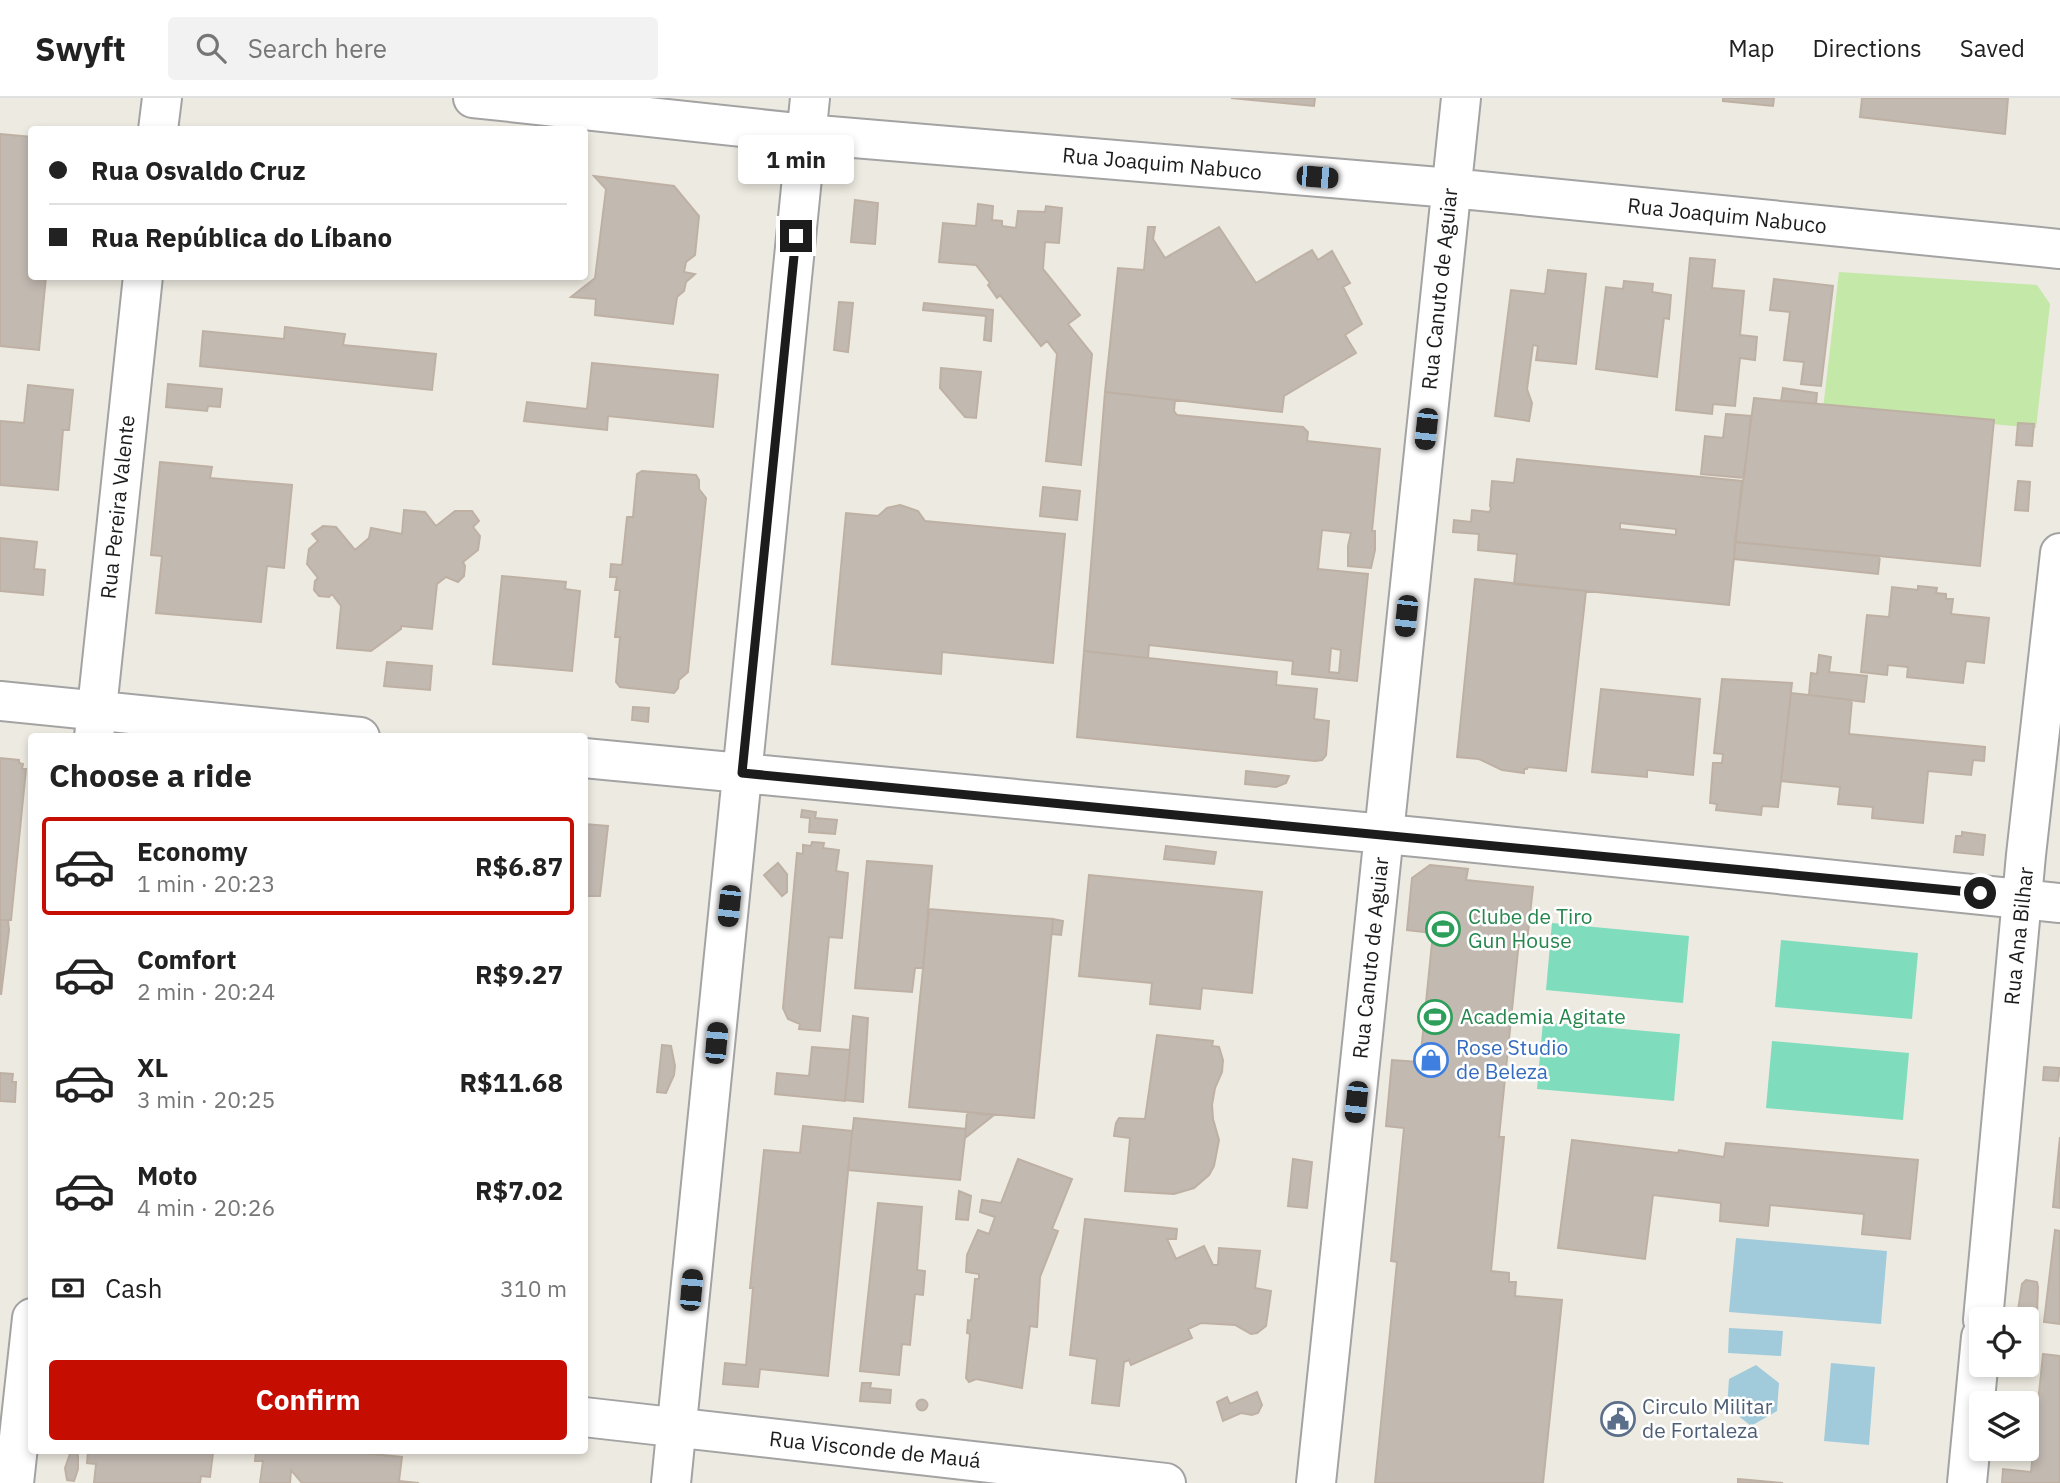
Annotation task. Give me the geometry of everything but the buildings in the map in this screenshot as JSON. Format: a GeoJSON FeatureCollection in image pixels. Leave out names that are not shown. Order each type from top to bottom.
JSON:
{"type":"FeatureCollection","features":[{"type":"Feature","properties":{"kind":"street"},"geometry":{"type":"LineString","coordinates":[[158,126],[162,98]]}},
{"type":"Feature","properties":{"kind":"street","name":"Rua Joaquim Nabuco"},"geometry":{"type":"LineString","coordinates":[[473,98],[808,116],[1451,188],[2060,249]]}},
{"type":"Feature","properties":{"kind":"street","name":"Rua Canuto de Aguiar"},"geometry":{"type":"LineString","coordinates":[[1316,1483],[1461,98]]}},
{"type":"Feature","properties":{"kind":"street"},"geometry":{"type":"LineString","coordinates":[[671,1483],[808,116]]}},
{"type":"Feature","properties":{"kind":"street","name":"Rua Pereira Valente"},"geometry":{"type":"LineString","coordinates":[[95,724],[143,280]]}},
{"type":"Feature","properties":{"kind":"street","name":"Rua Ana Bilhar"},"geometry":{"type":"LineString","coordinates":[[1984,1307],[2022,899],[2060,553]]}},
{"type":"Feature","properties":{"kind":"street"},"geometry":{"type":"LineString","coordinates":[[0,701],[95,724],[278,733]]}},
{"type":"Feature","properties":{"kind":"street"},"geometry":{"type":"LineString","coordinates":[[588,758],[1384,834],[2060,903]]}},
{"type":"Feature","properties":{"kind":"street"},"geometry":{"type":"LineString","coordinates":[[14,1483],[23,1343]]}},
{"type":"Feature","properties":{"kind":"street"},"geometry":{"type":"LineString","coordinates":[[1967,1483],[1977,1377]]}},
{"type":"Feature","properties":{"kind":"street","name":"Rua Visconde de Mauá"},"geometry":{"type":"LineString","coordinates":[[588,1417],[1166,1483]]}},
{"type":"Feature","properties":{"kind":"green space"},"geometry":{"type":"Polygon","coordinates":[[[1839,272],[2037,285],[2050,304],[2036,428],[1823,409],[1839,272]]]}},
{"type":"Feature","properties":{"kind":"green space"},"geometry":{"type":"Polygon","coordinates":[[[1552,923],[1689,936],[1683,1003],[1546,990],[1552,923]]]}},
{"type":"Feature","properties":{"kind":"green space"},"geometry":{"type":"Polygon","coordinates":[[[1781,940],[1918,953],[1912,1019],[1775,1007],[1781,940]]]}},
{"type":"Feature","properties":{"kind":"green space"},"geometry":{"type":"Polygon","coordinates":[[[1543,1022],[1680,1034],[1674,1101],[1537,1089],[1543,1022]]]}},
{"type":"Feature","properties":{"kind":"green space"},"geometry":{"type":"Polygon","coordinates":[[[1772,1041],[1909,1053],[1903,1120],[1766,1108],[1772,1041]]]}},
{"type":"Feature","properties":{"kind":"water"},"geometry":{"type":"Polygon","coordinates":[[[1736,1238],[1887,1251],[1881,1324],[1729,1312],[1736,1238]]]}},
{"type":"Feature","properties":{"kind":"water"},"geometry":{"type":"Polygon","coordinates":[[[1729,1328],[1783,1331],[1781,1356],[1728,1353],[1729,1328]]]}},
{"type":"Feature","properties":{"kind":"water"},"geometry":{"type":"Polygon","coordinates":[[[1831,1363],[1875,1367],[1869,1445],[1824,1441],[1831,1363]]]}},
{"type":"Feature","properties":{"kind":"water"},"geometry":{"type":"Polygon","coordinates":[[[1756,1365],[1779,1383],[1777,1411],[1751,1426],[1727,1407],[1729,1379],[1756,1365]]]}},
{"type":"Feature","properties":{"kind":"place","name":"Clube de Tiro Gun House"},"geometry":{"type":"Point","coordinates":[1443,929]}},
{"type":"Feature","properties":{"kind":"place","name":"Academia Agitate"},"geometry":{"type":"Point","coordinates":[1435,1017]}},
{"type":"Feature","properties":{"kind":"place","name":"Rose Studio de Beleza"},"geometry":{"type":"Point","coordinates":[1431,1060]}},
{"type":"Feature","properties":{"kind":"place","name":"Circulo Militar de Fortaleza"},"geometry":{"type":"Point","coordinates":[1618,1419]}},
{"type":"Feature","properties":{"kind":"route"},"geometry":{"type":"LineString","coordinates":[[796,236],[742,773],[1980,893]]}}]}
